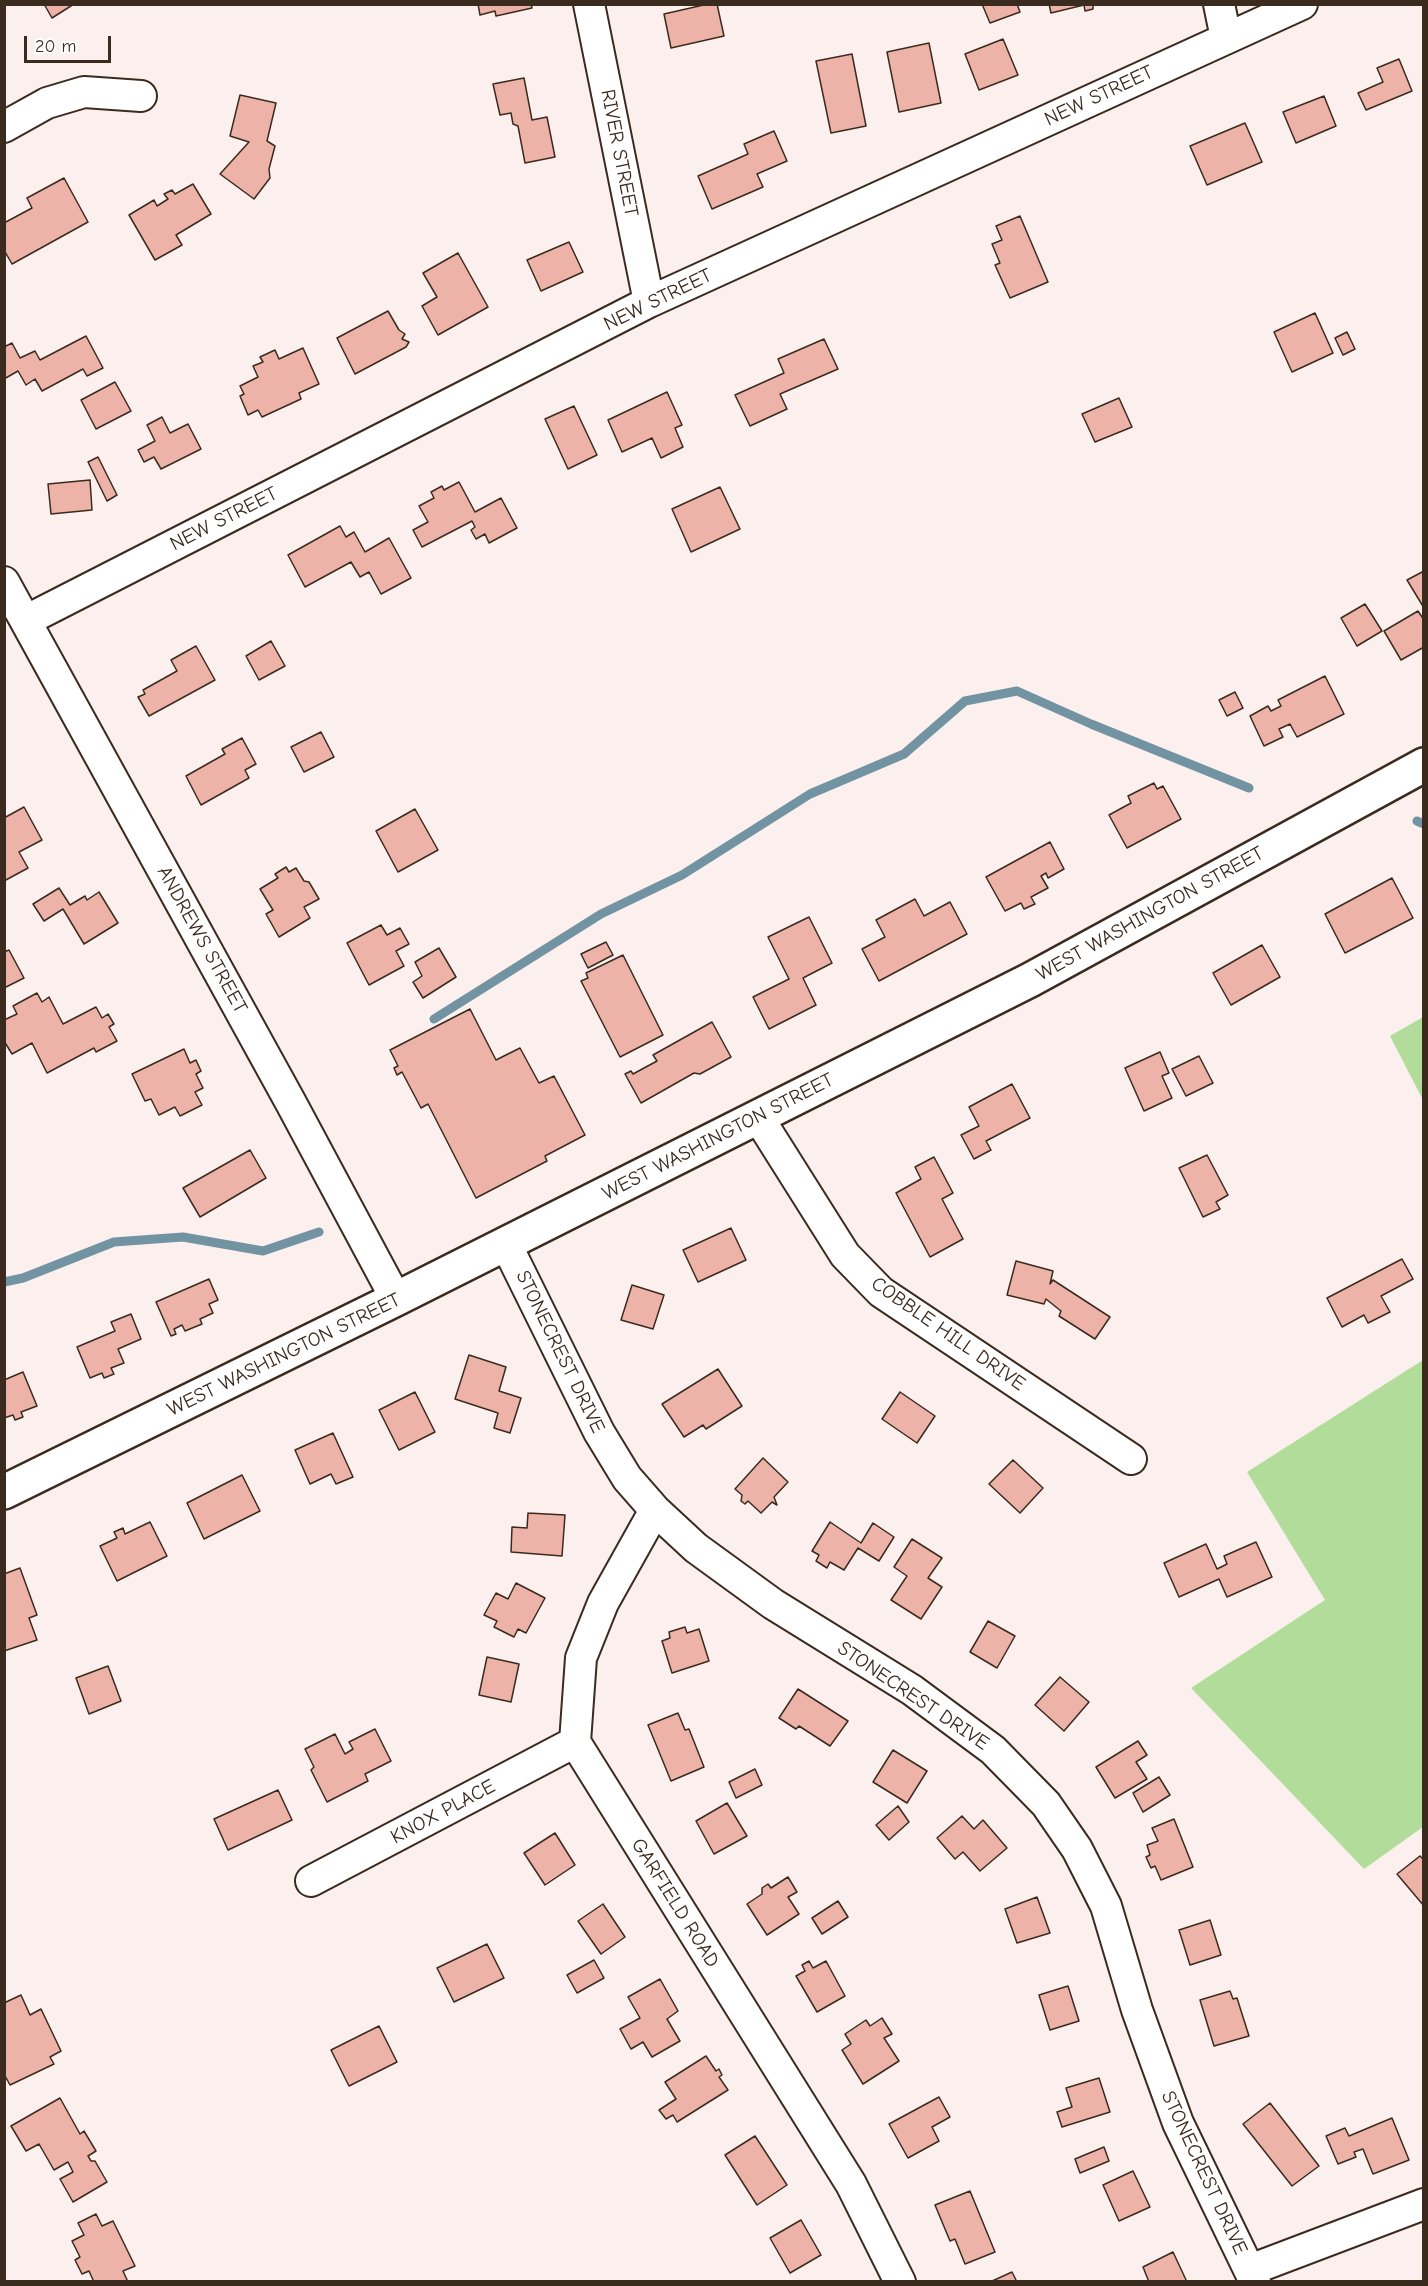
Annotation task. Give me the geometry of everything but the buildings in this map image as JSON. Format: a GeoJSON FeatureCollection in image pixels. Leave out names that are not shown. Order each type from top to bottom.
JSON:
{"type":"FeatureCollection","features":[{"type":"Feature","properties":{"kind":"main road","name":"WEST WASHINGTON STREET"},"geometry":{"type":"LineString","coordinates":[[4,1492],[396,1299],[1030,980],[1424,765]]}},
{"type":"Feature","properties":{"kind":"street","name":"RIVER STREET"},"geometry":{"type":"LineString","coordinates":[[589,4],[649,302]]}},
{"type":"Feature","properties":{"kind":"street"},"geometry":{"type":"LineString","coordinates":[[1219,4],[1226,38]]}},
{"type":"Feature","properties":{"kind":"street","name":"NEW STREET"},"geometry":{"type":"LineString","coordinates":[[27,620],[649,302],[1302,4]]}},
{"type":"Feature","properties":{"kind":"street"},"geometry":{"type":"LineString","coordinates":[[4,127],[47,103],[84,92],[141,96]]}},
{"type":"Feature","properties":{"kind":"street","name":"ANDREWS STREET"},"geometry":{"type":"LineString","coordinates":[[4,582],[286,1093],[396,1299]]}},
{"type":"Feature","properties":{"kind":"street","name":"COBBLE HILL DRIVE"},"geometry":{"type":"LineString","coordinates":[[758,1117],[845,1255],[881,1292],[1131,1459]]}},
{"type":"Feature","properties":{"kind":"street","name":"STONECREST DRIVE"},"geometry":{"type":"LineString","coordinates":[[506,1244],[599,1432],[627,1478],[655,1510],[696,1548],[773,1604],[912,1690],[993,1750],[1047,1804],[1077,1849],[1106,1906],[1137,2010],[1178,2123],[1252,2276]]}},
{"type":"Feature","properties":{"kind":"street"},"geometry":{"type":"LineString","coordinates":[[575,1742],[581,1658],[603,1603],[655,1510]]}},
{"type":"Feature","properties":{"kind":"street","name":"KNOX PLACE"},"geometry":{"type":"LineString","coordinates":[[311,1881],[575,1742]]}},
{"type":"Feature","properties":{"kind":"street","name":"GARFIELD ROAD"},"geometry":{"type":"LineString","coordinates":[[575,1742],[851,2184],[900,2282]]}},
{"type":"Feature","properties":{"kind":"street"},"geometry":{"type":"LineString","coordinates":[[1252,2276],[1424,2204]]}},
{"type":"Feature","properties":{"kind":"green space"},"geometry":{"type":"Polygon","coordinates":[[[1423,1017],[1423,1100],[1390,1036],[1423,1017]]]}},
{"type":"Feature","properties":{"kind":"green space"},"geometry":{"type":"Polygon","coordinates":[[[1423,1360],[1423,1827],[1364,1869],[1191,1688],[1325,1600],[1247,1472],[1423,1360]]]}},
{"type":"Feature","properties":{"kind":"waterway"},"geometry":{"type":"LineString","coordinates":[[434,1019],[601,914],[682,875],[810,794],[904,754],[965,701],[1017,691],[1091,724],[1249,788]]}},
{"type":"Feature","properties":{"kind":"waterway"},"geometry":{"type":"LineString","coordinates":[[1417,821],[1424,824]]}},
{"type":"Feature","properties":{"kind":"waterway"},"geometry":{"type":"LineString","coordinates":[[4,1282],[23,1278],[114,1242],[183,1237],[263,1251],[319,1232]]}}]}
